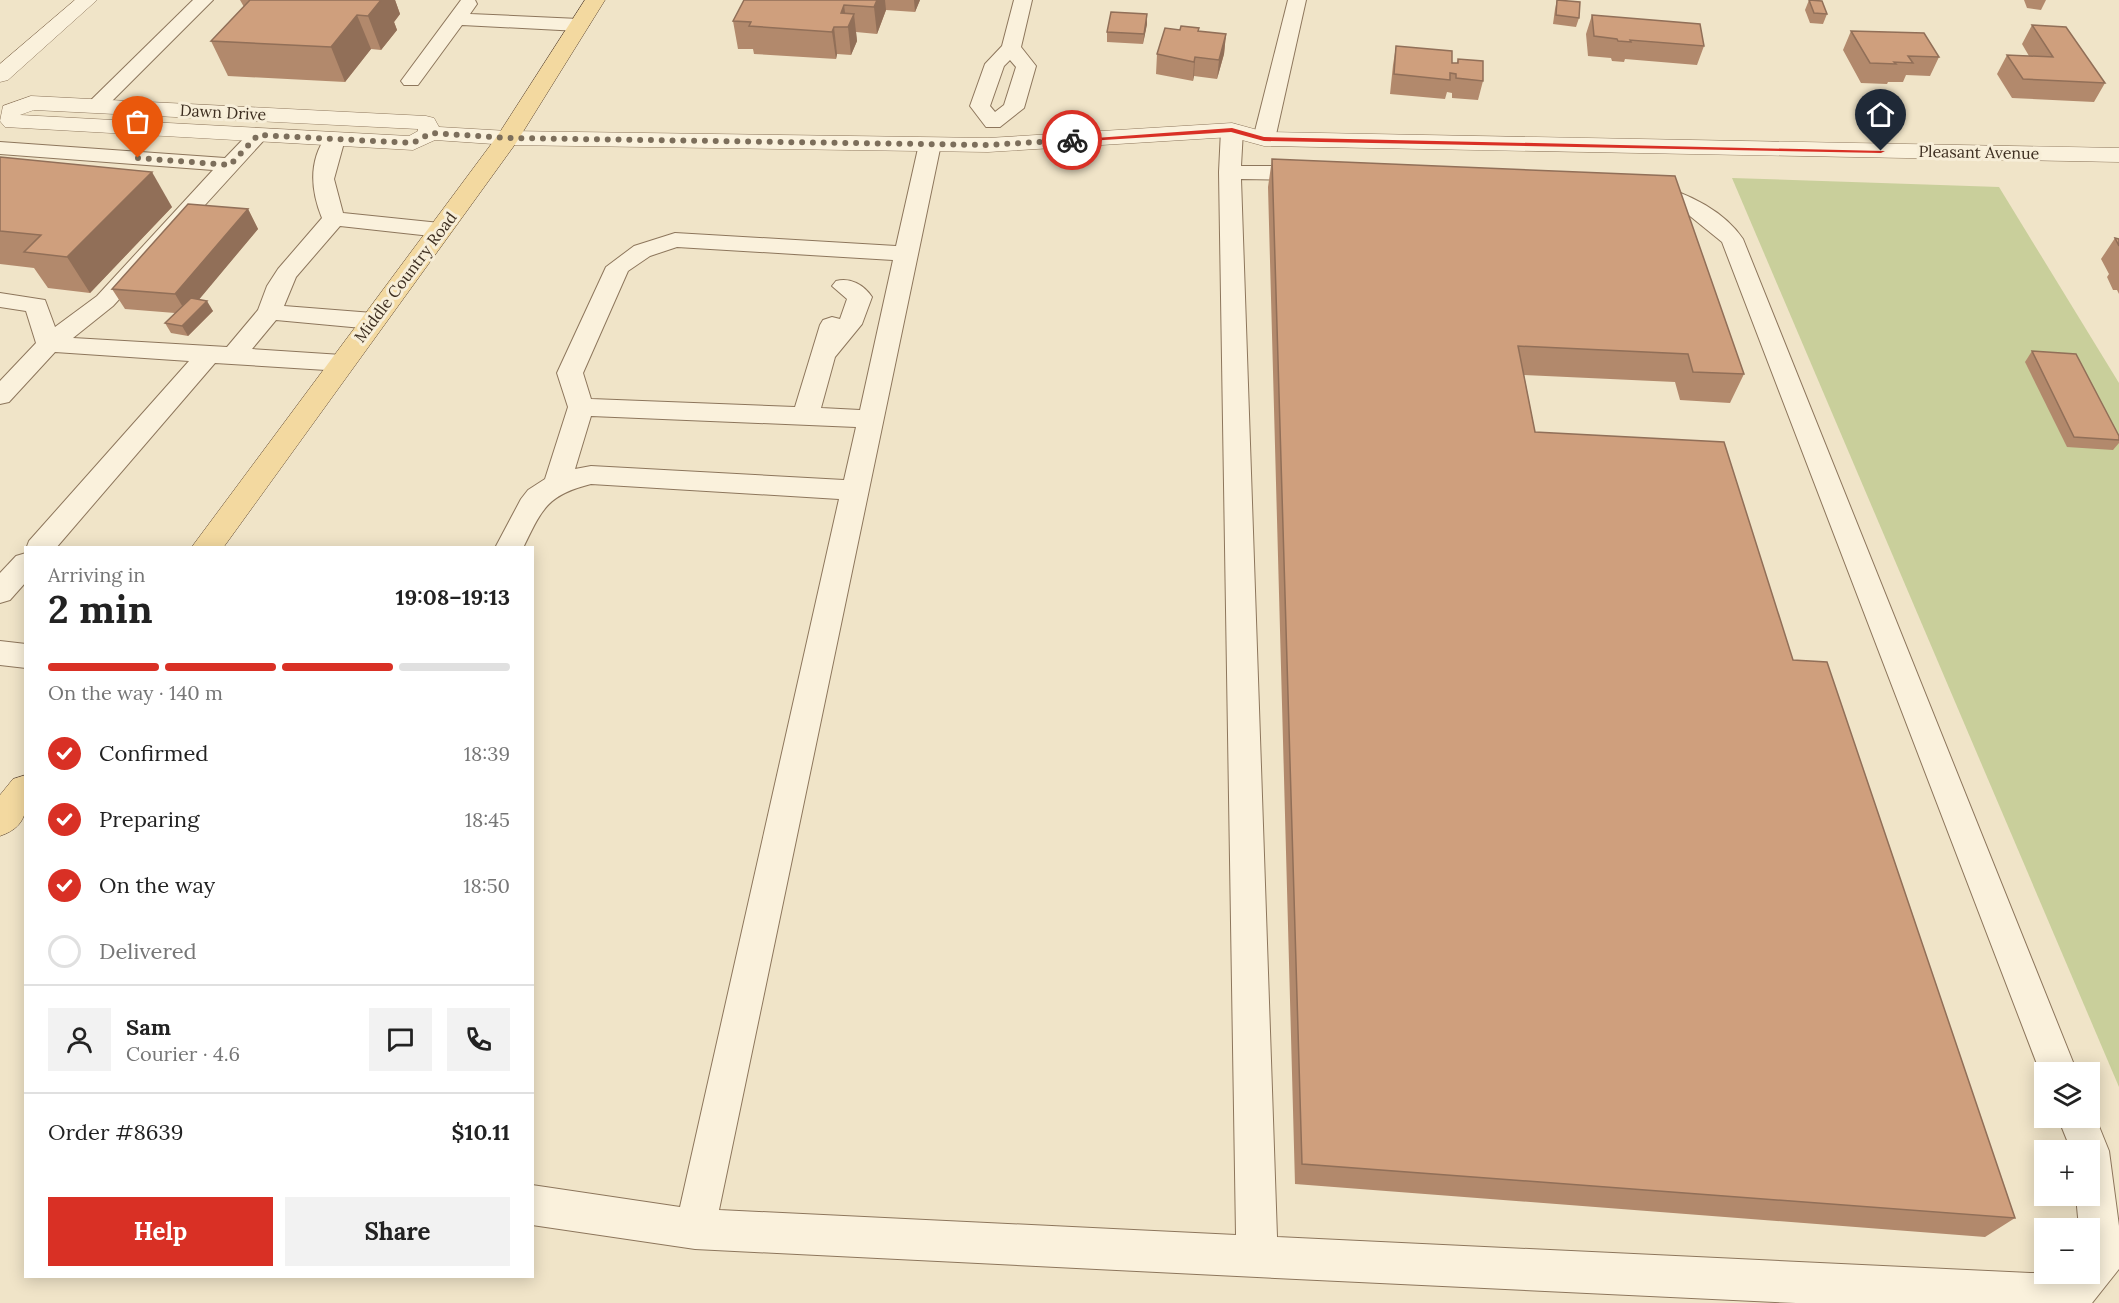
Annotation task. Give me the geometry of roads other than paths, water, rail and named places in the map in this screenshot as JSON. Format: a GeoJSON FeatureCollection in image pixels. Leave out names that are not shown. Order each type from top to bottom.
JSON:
{"type":"FeatureCollection","features":[{"type":"Feature","properties":{"kind":"main road","name":"Middle Country Road"},"geometry":{"type":"LineString","coordinates":[[207,546],[508,138],[595,0]]}},
{"type":"Feature","properties":{"kind":"main road"},"geometry":{"type":"LineString","coordinates":[[0,821],[24,792]]}},
{"type":"Feature","properties":{"kind":"street"},"geometry":{"type":"LineString","coordinates":[[0,75],[87,0]]}},
{"type":"Feature","properties":{"kind":"street","name":"Dawn Drive"},"geometry":{"type":"LineString","coordinates":[[431,133],[426,123],[31,103],[5,110],[14,122],[413,143],[431,133],[508,138]]}},
{"type":"Feature","properties":{"kind":"street","name":"Pleasant Avenue"},"geometry":{"type":"LineString","coordinates":[[508,138],[930,144],[991,134],[1232,130],[1264,139],[2119,155]]}},
{"type":"Feature","properties":{"kind":"lane"},"geometry":{"type":"LineString","coordinates":[[96,106],[204,0]]}},
{"type":"Feature","properties":{"kind":"lane"},"geometry":{"type":"LineString","coordinates":[[411,81],[471,0]]}},
{"type":"Feature","properties":{"kind":"lane"},"geometry":{"type":"LineString","coordinates":[[1011,48],[1026,66],[1014,108],[991,134],[980,106],[994,64],[1011,48],[1023,0]]}},
{"type":"Feature","properties":{"kind":"lane"},"geometry":{"type":"LineString","coordinates":[[1264,139],[1297,0]]}},
{"type":"Feature","properties":{"kind":"lane"},"geometry":{"type":"LineString","coordinates":[[457,19],[579,24]]}},
{"type":"Feature","properties":{"kind":"lane"},"geometry":{"type":"LineString","coordinates":[[1232,130],[1230,172],[1257,1257]]}},
{"type":"Feature","properties":{"kind":"lane"},"geometry":{"type":"LineString","coordinates":[[0,396],[49,344],[105,301],[258,135]]}},
{"type":"Feature","properties":{"kind":"lane"},"geometry":{"type":"LineString","coordinates":[[334,139],[323,170],[322,193],[334,219]]}},
{"type":"Feature","properties":{"kind":"lane"},"geometry":{"type":"LineString","coordinates":[[694,1229],[930,144]]}},
{"type":"Feature","properties":{"kind":"lane"},"geometry":{"type":"LineString","coordinates":[[0,148],[230,165]]}},
{"type":"Feature","properties":{"kind":"lane"},"geometry":{"type":"LineString","coordinates":[[1230,172],[1334,174]]}},
{"type":"Feature","properties":{"kind":"lane"},"geometry":{"type":"LineString","coordinates":[[1625,185],[1678,199],[1709,215],[1732,239],[2055,1062]]}},
{"type":"Feature","properties":{"kind":"lane"},"geometry":{"type":"LineString","coordinates":[[334,219],[440,230]]}},
{"type":"Feature","properties":{"kind":"lane"},"geometry":{"type":"LineString","coordinates":[[41,546],[221,355],[270,312],[272,298],[285,277],[334,219]]}},
{"type":"Feature","properties":{"kind":"lane"},"geometry":{"type":"LineString","coordinates":[[557,482],[581,406],[570,373],[618,267],[642,250],[675,240],[906,254]]}},
{"type":"Feature","properties":{"kind":"lane"},"geometry":{"type":"LineString","coordinates":[[822,360],[850,324],[860,297],[843,291],[854,252]]}},
{"type":"Feature","properties":{"kind":"lane"},"geometry":{"type":"LineString","coordinates":[[0,300],[36,305],[49,344]]}},
{"type":"Feature","properties":{"kind":"lane"},"geometry":{"type":"LineString","coordinates":[[270,312],[373,321]]}},
{"type":"Feature","properties":{"kind":"lane"},"geometry":{"type":"LineString","coordinates":[[806,415],[832,325]]}},
{"type":"Feature","properties":{"kind":"lane"},"geometry":{"type":"LineString","coordinates":[[49,344],[342,363]]}},
{"type":"Feature","properties":{"kind":"lane"},"geometry":{"type":"LineString","coordinates":[[581,406],[870,419]]}},
{"type":"Feature","properties":{"kind":"lane"},"geometry":{"type":"LineString","coordinates":[[510,546],[535,496],[557,482],[591,475],[855,490]]}},
{"type":"Feature","properties":{"kind":"lane"},"geometry":{"type":"LineString","coordinates":[[0,592],[24,564]]}},
{"type":"Feature","properties":{"kind":"lane"},"geometry":{"type":"LineString","coordinates":[[0,652],[24,656]]}},
{"type":"Feature","properties":{"kind":"lane"},"geometry":{"type":"LineString","coordinates":[[534,1205],[694,1229],[2018,1293],[2074,1292],[2103,1259],[2090,1151],[2081,1128]]}}]}
